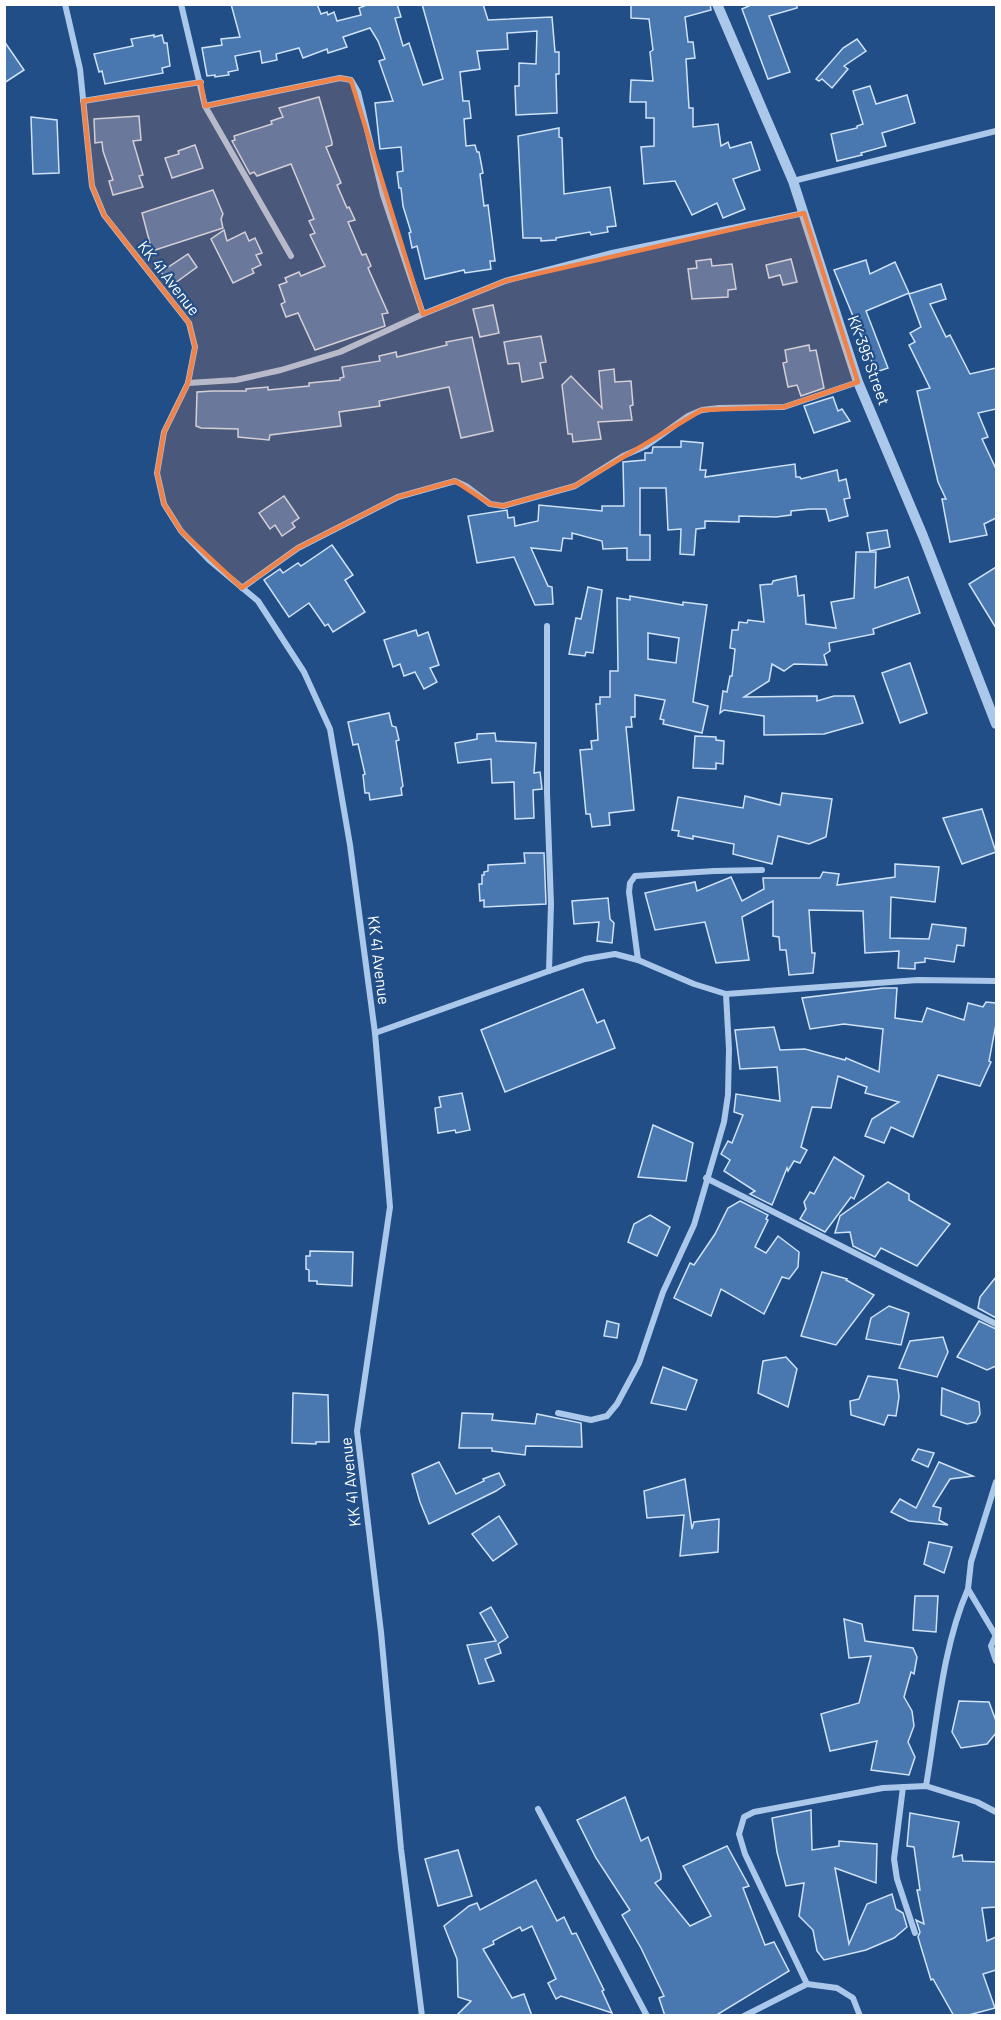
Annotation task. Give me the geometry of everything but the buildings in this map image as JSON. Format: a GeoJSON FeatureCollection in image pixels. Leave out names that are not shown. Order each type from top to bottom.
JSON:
{"type":"FeatureCollection","features":[{"type":"Feature","properties":{"kind":"street","name":"KK 41 Avenue"},"geometry":{"type":"LineString","coordinates":[[65,4],[80,69],[93,186],[104,215],[189,322],[195,347],[188,383],[164,432],[157,473],[164,504],[181,531],[209,560],[258,601],[304,672],[330,729],[350,845],[375,1033],[390,1207],[357,1431],[381,1632],[401,1850],[422,2016]]}},
{"type":"Feature","properties":{"kind":"street"},"geometry":{"type":"LineString","coordinates":[[181,4],[205,106],[291,256]]}},
{"type":"Feature","properties":{"kind":"street","name":"KK 395 Street"},"geometry":{"type":"LineString","coordinates":[[717,4],[793,181],[858,382],[923,536],[996,724]]}},
{"type":"Feature","properties":{"kind":"street"},"geometry":{"type":"LineString","coordinates":[[205,106],[340,78],[351,80],[358,92],[383,195],[423,314]]}},
{"type":"Feature","properties":{"kind":"street"},"geometry":{"type":"LineString","coordinates":[[83,101],[201,82]]}},
{"type":"Feature","properties":{"kind":"street"},"geometry":{"type":"LineString","coordinates":[[793,181],[996,131]]}},
{"type":"Feature","properties":{"kind":"street"},"geometry":{"type":"LineString","coordinates":[[188,383],[236,381],[340,352],[423,314],[505,281],[612,253],[804,213]]}},
{"type":"Feature","properties":{"kind":"street"},"geometry":{"type":"LineString","coordinates":[[242,588],[298,548],[398,497],[455,481],[466,486],[490,504],[502,506],[575,486],[623,456],[646,446],[688,416],[702,410],[784,407],[858,382]]}},
{"type":"Feature","properties":{"kind":"street"},"geometry":{"type":"LineString","coordinates":[[547,626],[551,904],[549,971]]}},
{"type":"Feature","properties":{"kind":"street"},"geometry":{"type":"LineString","coordinates":[[638,960],[629,892],[630,883],[635,876],[762,870]]}},
{"type":"Feature","properties":{"kind":"street"},"geometry":{"type":"LineString","coordinates":[[375,1033],[585,959],[615,954],[638,960],[694,984],[726,994],[918,980],[996,981]]}},
{"type":"Feature","properties":{"kind":"street"},"geometry":{"type":"LineString","coordinates":[[558,1413],[591,1420],[607,1416],[617,1404],[639,1364],[663,1292],[694,1225],[724,1122],[728,1095],[729,1049],[726,994]]}},
{"type":"Feature","properties":{"kind":"street"},"geometry":{"type":"LineString","coordinates":[[706,1179],[996,1324]]}},
{"type":"Feature","properties":{"kind":"street"},"geometry":{"type":"LineString","coordinates":[[926,1786],[950,1642],[956,1616],[968,1589],[971,1562],[996,1482]]}},
{"type":"Feature","properties":{"kind":"street"},"geometry":{"type":"LineString","coordinates":[[968,1589],[996,1635],[991,1646],[996,1661]]}},
{"type":"Feature","properties":{"kind":"street"},"geometry":{"type":"LineString","coordinates":[[807,1984],[745,1854],[739,1834],[744,1817],[754,1812],[883,1788],[926,1786],[969,1799],[996,1812]]}},
{"type":"Feature","properties":{"kind":"street"},"geometry":{"type":"LineString","coordinates":[[903,1787],[894,1859],[897,1879],[915,1933]]}},
{"type":"Feature","properties":{"kind":"street"},"geometry":{"type":"LineString","coordinates":[[538,1809],[648,2016]]}},
{"type":"Feature","properties":{"kind":"street"},"geometry":{"type":"LineString","coordinates":[[744,2016],[807,1984],[837,1988],[853,1998],[860,2016]]}},
{"type":"Feature","properties":{"kind":"highlighted area"},"geometry":{"type":"Polygon","coordinates":[[[340,78],[351,80],[423,314],[505,281],[804,213],[858,382],[784,407],[702,410],[575,486],[503,506],[490,504],[455,481],[398,497],[298,548],[242,588],[181,531],[164,504],[157,473],[164,432],[188,383],[195,347],[189,323],[104,215],[92,186],[83,101],[201,82],[205,106],[340,78]]]}}]}
